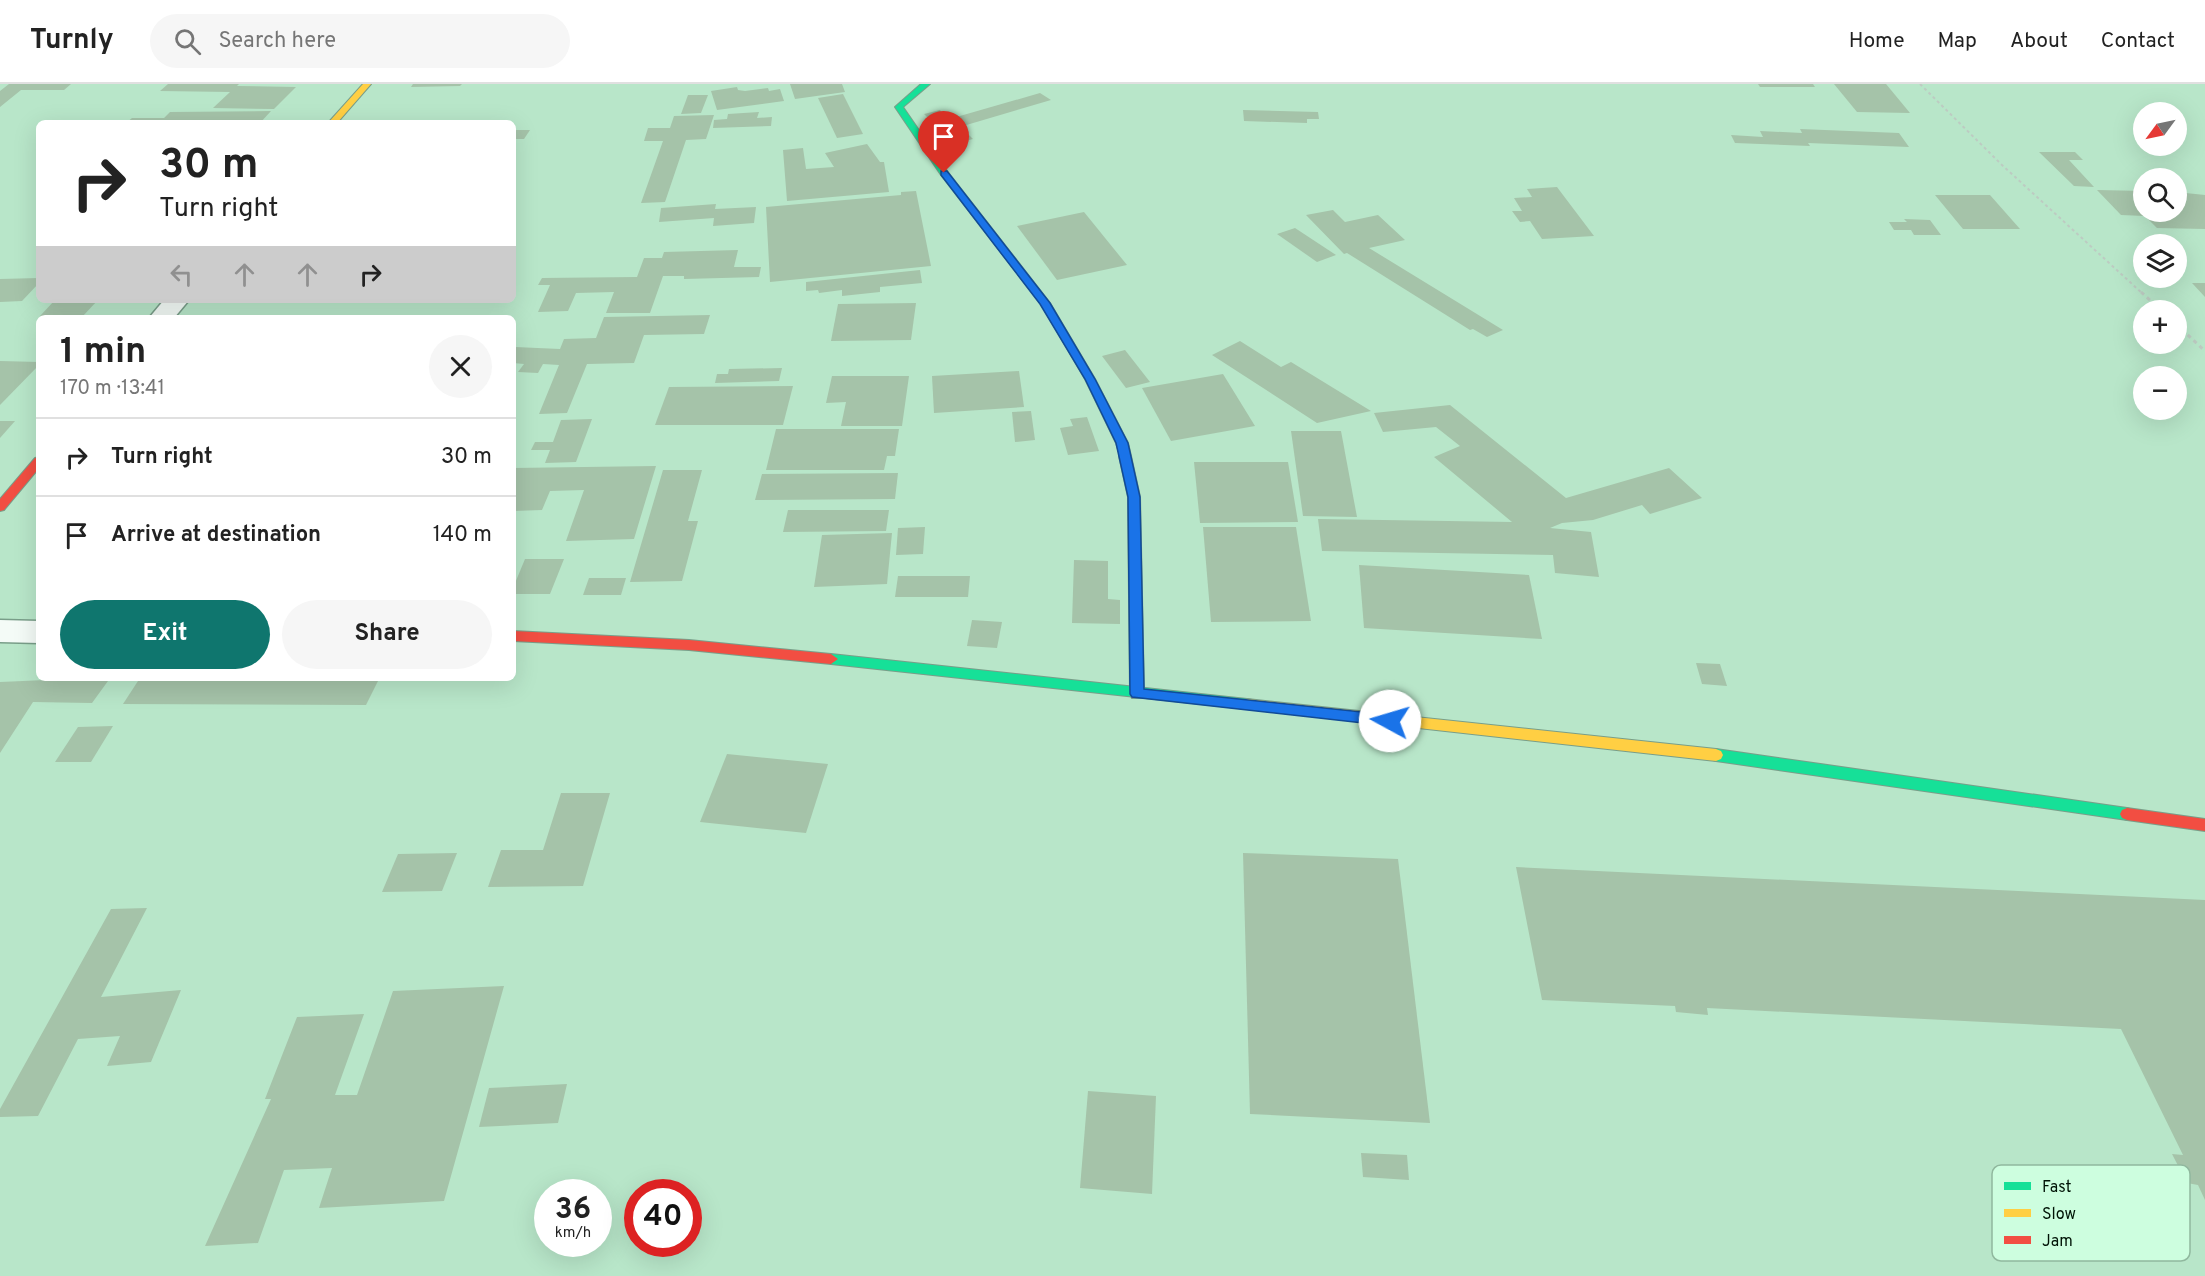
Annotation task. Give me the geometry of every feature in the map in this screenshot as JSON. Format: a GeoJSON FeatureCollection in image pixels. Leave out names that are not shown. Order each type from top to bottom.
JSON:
{"type":"FeatureCollection","features":[{"type":"Feature","properties":{"kind":"street"},"geometry":{"type":"LineString","coordinates":[[335,120],[367,84]]}},
{"type":"Feature","properties":{"kind":"street"},"geometry":{"type":"LineString","coordinates":[[926,84],[899,107],[944,173],[1045,303],[1090,379],[1122,443],[1134,497],[1137,694]]}},
{"type":"Feature","properties":{"kind":"street"},"geometry":{"type":"LineString","coordinates":[[164,315],[174,303]]}},
{"type":"Feature","properties":{"kind":"street"},"geometry":{"type":"LineString","coordinates":[[0,507],[36,465]]}},
{"type":"Feature","properties":{"kind":"street"},"geometry":{"type":"LineString","coordinates":[[0,631],[36,632]]}},
{"type":"Feature","properties":{"kind":"street"},"geometry":{"type":"LineString","coordinates":[[516,636],[689,645],[882,664],[1137,694],[1759,760],[2205,825]]}},
{"type":"Feature","properties":{"kind":"path"},"geometry":{"type":"LineString","coordinates":[[1920,84],[2002,165],[2150,300]]}},
{"type":"Feature","properties":{"kind":"path"},"geometry":{"type":"LineString","coordinates":[[2187,334],[2205,351]]}},
{"type":"Feature","properties":{"kind":"building"},"geometry":{"type":"Polygon","coordinates":[[[9,84],[71,84],[64,90],[21,90],[0,107],[0,91],[9,84]]]}},
{"type":"Feature","properties":{"kind":"building"},"geometry":{"type":"Polygon","coordinates":[[[168,84],[296,87],[274,109],[213,108],[230,92],[160,91],[168,84]]]}},
{"type":"Feature","properties":{"kind":"building"},"geometry":{"type":"Polygon","coordinates":[[[413,84],[462,84],[460,86],[411,87],[413,84]]]}},
{"type":"Feature","properties":{"kind":"building"},"geometry":{"type":"Polygon","coordinates":[[[790,84],[842,84],[845,92],[795,99],[790,84]]]}},
{"type":"Feature","properties":{"kind":"building"},"geometry":{"type":"Polygon","coordinates":[[[1758,84],[1813,84],[1815,87],[1760,87],[1758,84]]]}},
{"type":"Feature","properties":{"kind":"building"},"geometry":{"type":"Polygon","coordinates":[[[1834,84],[1886,84],[1910,113],[1857,112],[1834,84]]]}},
{"type":"Feature","properties":{"kind":"building"},"geometry":{"type":"Polygon","coordinates":[[[737,87],[738,90],[745,91],[780,89],[784,101],[717,110],[711,91],[737,87]]]}},
{"type":"Feature","properties":{"kind":"building"},"geometry":{"type":"Polygon","coordinates":[[[1040,93],[1051,100],[963,126],[953,118],[1040,93]]]}},
{"type":"Feature","properties":{"kind":"building"},"geometry":{"type":"Polygon","coordinates":[[[843,94],[863,134],[837,138],[818,98],[843,94]]]}},
{"type":"Feature","properties":{"kind":"building"},"geometry":{"type":"Polygon","coordinates":[[[688,95],[708,95],[701,113],[681,114],[688,95]]]}},
{"type":"Feature","properties":{"kind":"building"},"geometry":{"type":"Polygon","coordinates":[[[940,110],[947,119],[933,123],[924,114],[940,110]]]}},
{"type":"Feature","properties":{"kind":"building"},"geometry":{"type":"Polygon","coordinates":[[[1243,110],[1318,112],[1319,119],[1307,119],[1307,123],[1244,121],[1243,110]]]}},
{"type":"Feature","properties":{"kind":"building"},"geometry":{"type":"Polygon","coordinates":[[[271,111],[263,120],[130,120],[132,118],[164,118],[170,112],[271,111]]]}},
{"type":"Feature","properties":{"kind":"building"},"geometry":{"type":"Polygon","coordinates":[[[759,112],[757,118],[772,117],[771,126],[713,128],[714,120],[727,119],[728,114],[759,112]]]}},
{"type":"Feature","properties":{"kind":"building"},"geometry":{"type":"Polygon","coordinates":[[[714,115],[706,139],[686,140],[665,202],[641,203],[663,141],[644,141],[648,128],[670,128],[674,116],[714,115]]]}},
{"type":"Feature","properties":{"kind":"building"},"geometry":{"type":"Polygon","coordinates":[[[962,128],[973,139],[957,143],[946,132],[962,128]]]}},
{"type":"Feature","properties":{"kind":"building"},"geometry":{"type":"Polygon","coordinates":[[[1800,129],[1899,133],[1909,147],[1735,143],[1731,135],[1763,137],[1760,131],[1802,133],[1800,129]]]}},
{"type":"Feature","properties":{"kind":"building"},"geometry":{"type":"Polygon","coordinates":[[[516,130],[530,130],[524,139],[516,139],[516,130]]]}},
{"type":"Feature","properties":{"kind":"building"},"geometry":{"type":"Polygon","coordinates":[[[867,144],[880,162],[884,162],[889,192],[787,201],[783,150],[803,148],[806,169],[834,167],[825,153],[867,144]]]}},
{"type":"Feature","properties":{"kind":"building"},"geometry":{"type":"Polygon","coordinates":[[[2039,152],[2075,152],[2083,160],[2069,160],[2094,187],[2074,186],[2039,152]]]}},
{"type":"Feature","properties":{"kind":"building"},"geometry":{"type":"Polygon","coordinates":[[[1557,187],[1594,236],[1542,239],[1530,221],[1520,222],[1512,211],[1522,211],[1514,198],[1532,197],[1527,189],[1557,187]]]}},
{"type":"Feature","properties":{"kind":"building"},"geometry":{"type":"Polygon","coordinates":[[[2097,190],[2133,191],[2133,216],[2121,215],[2097,190]]]}},
{"type":"Feature","properties":{"kind":"building"},"geometry":{"type":"Polygon","coordinates":[[[916,191],[931,266],[770,282],[766,207],[901,195],[901,192],[916,191]]]}},
{"type":"Feature","properties":{"kind":"building"},"geometry":{"type":"Polygon","coordinates":[[[2187,193],[2205,195],[2205,229],[2157,228],[2151,222],[2187,222],[2187,193]]]}},
{"type":"Feature","properties":{"kind":"building"},"geometry":{"type":"Polygon","coordinates":[[[1935,195],[1990,195],[2020,229],[1963,229],[1935,195]]]}},
{"type":"Feature","properties":{"kind":"building"},"geometry":{"type":"Polygon","coordinates":[[[716,204],[715,209],[756,207],[754,223],[713,226],[714,218],[659,222],[661,208],[716,204]]]}},
{"type":"Feature","properties":{"kind":"building"},"geometry":{"type":"Polygon","coordinates":[[[1333,210],[1345,222],[1378,215],[1405,240],[1369,248],[1503,330],[1487,337],[1473,329],[1470,330],[1347,253],[1344,254],[1306,215],[1333,210]]]}},
{"type":"Feature","properties":{"kind":"building"},"geometry":{"type":"Polygon","coordinates":[[[1084,212],[1127,265],[1057,280],[1017,226],[1084,212]]]}},
{"type":"Feature","properties":{"kind":"building"},"geometry":{"type":"Polygon","coordinates":[[[1904,219],[1930,220],[1941,235],[1914,235],[1911,230],[1894,230],[1889,222],[1907,222],[1904,219]]]}},
{"type":"Feature","properties":{"kind":"building"},"geometry":{"type":"Polygon","coordinates":[[[1295,228],[1336,255],[1317,262],[1277,234],[1295,228]]]}},
{"type":"Feature","properties":{"kind":"building"},"geometry":{"type":"Polygon","coordinates":[[[738,250],[734,267],[761,267],[759,277],[684,279],[684,276],[663,276],[650,313],[606,313],[614,292],[576,293],[568,311],[538,312],[550,285],[538,285],[542,278],[637,277],[644,258],[662,258],[664,252],[738,250]]]}},
{"type":"Feature","properties":{"kind":"building"},"geometry":{"type":"Polygon","coordinates":[[[920,270],[922,283],[880,287],[880,292],[842,296],[842,290],[819,293],[818,290],[806,291],[806,282],[920,270]]]}},
{"type":"Feature","properties":{"kind":"building"},"geometry":{"type":"Polygon","coordinates":[[[36,278],[36,286],[22,301],[0,302],[0,279],[36,278]]]}},
{"type":"Feature","properties":{"kind":"building"},"geometry":{"type":"Polygon","coordinates":[[[2192,283],[2205,283],[2205,297],[2192,283]]]}},
{"type":"Feature","properties":{"kind":"building"},"geometry":{"type":"Polygon","coordinates":[[[52,303],[95,303],[84,315],[41,315],[52,303]]]}},
{"type":"Feature","properties":{"kind":"building"},"geometry":{"type":"Polygon","coordinates":[[[916,303],[911,340],[831,341],[838,304],[916,303]]]}},
{"type":"Feature","properties":{"kind":"building"},"geometry":{"type":"Polygon","coordinates":[[[710,315],[704,334],[644,335],[634,363],[587,364],[567,413],[539,414],[559,365],[543,364],[538,373],[518,372],[524,364],[516,363],[516,347],[560,349],[564,339],[596,338],[604,317],[710,315]]]}},
{"type":"Feature","properties":{"kind":"building"},"geometry":{"type":"Polygon","coordinates":[[[1240,341],[1281,367],[1291,362],[1371,411],[1317,423],[1212,355],[1240,341]]]}},
{"type":"Feature","properties":{"kind":"building"},"geometry":{"type":"Polygon","coordinates":[[[1125,350],[1150,382],[1126,388],[1102,356],[1125,350]]]}},
{"type":"Feature","properties":{"kind":"building"},"geometry":{"type":"Polygon","coordinates":[[[0,361],[36,362],[36,368],[0,405],[0,361]]]}},
{"type":"Feature","properties":{"kind":"building"},"geometry":{"type":"Polygon","coordinates":[[[782,368],[779,381],[715,383],[717,374],[728,374],[729,369],[782,368]]]}},
{"type":"Feature","properties":{"kind":"building"},"geometry":{"type":"Polygon","coordinates":[[[1019,371],[1024,407],[934,413],[932,376],[1019,371]]]}},
{"type":"Feature","properties":{"kind":"building"},"geometry":{"type":"Polygon","coordinates":[[[1223,374],[1255,426],[1171,441],[1142,388],[1223,374]]]}},
{"type":"Feature","properties":{"kind":"building"},"geometry":{"type":"Polygon","coordinates":[[[832,376],[909,376],[902,426],[841,426],[846,402],[826,403],[832,376]]]}},
{"type":"Feature","properties":{"kind":"building"},"geometry":{"type":"Polygon","coordinates":[[[793,386],[783,425],[655,425],[669,387],[793,386]]]}},
{"type":"Feature","properties":{"kind":"building"},"geometry":{"type":"Polygon","coordinates":[[[1450,405],[1566,498],[1669,468],[1702,498],[1650,514],[1642,505],[1593,520],[1562,523],[1550,528],[1591,532],[1599,577],[1555,573],[1553,555],[1322,551],[1318,519],[1512,522],[1434,457],[1460,446],[1436,427],[1383,432],[1374,413],[1450,405]]]}},
{"type":"Feature","properties":{"kind":"building"},"geometry":{"type":"Polygon","coordinates":[[[1031,411],[1035,440],[1015,442],[1012,412],[1031,411]]]}},
{"type":"Feature","properties":{"kind":"building"},"geometry":{"type":"Polygon","coordinates":[[[1087,417],[1099,451],[1068,455],[1060,428],[1073,426],[1070,419],[1087,417]]]}},
{"type":"Feature","properties":{"kind":"building"},"geometry":{"type":"Polygon","coordinates":[[[592,419],[576,462],[545,463],[550,450],[531,450],[535,442],[553,442],[561,420],[592,419]]]}},
{"type":"Feature","properties":{"kind":"building"},"geometry":{"type":"Polygon","coordinates":[[[0,421],[15,421],[0,438],[0,421]]]}},
{"type":"Feature","properties":{"kind":"building"},"geometry":{"type":"Polygon","coordinates":[[[776,429],[899,429],[895,456],[887,456],[884,470],[766,470],[776,429]]]}},
{"type":"Feature","properties":{"kind":"building"},"geometry":{"type":"Polygon","coordinates":[[[1291,431],[1341,431],[1357,517],[1303,516],[1291,431]]]}},
{"type":"Feature","properties":{"kind":"building"},"geometry":{"type":"Polygon","coordinates":[[[1194,462],[1288,462],[1298,522],[1200,523],[1194,462]]]}},
{"type":"Feature","properties":{"kind":"building"},"geometry":{"type":"Polygon","coordinates":[[[656,466],[634,539],[566,541],[584,490],[550,491],[542,510],[516,511],[516,468],[656,466]]]}},
{"type":"Feature","properties":{"kind":"building"},"geometry":{"type":"Polygon","coordinates":[[[663,470],[702,470],[688,521],[698,521],[682,581],[630,582],[663,470]]]}},
{"type":"Feature","properties":{"kind":"building"},"geometry":{"type":"Polygon","coordinates":[[[898,473],[895,499],[755,500],[762,474],[898,473]]]}},
{"type":"Feature","properties":{"kind":"building"},"geometry":{"type":"Polygon","coordinates":[[[788,510],[889,510],[886,531],[783,532],[788,510]]]}},
{"type":"Feature","properties":{"kind":"building"},"geometry":{"type":"Polygon","coordinates":[[[925,527],[923,554],[896,555],[898,528],[925,527]]]}},
{"type":"Feature","properties":{"kind":"building"},"geometry":{"type":"Polygon","coordinates":[[[1203,527],[1296,527],[1311,621],[1211,622],[1203,527]]]}},
{"type":"Feature","properties":{"kind":"building"},"geometry":{"type":"Polygon","coordinates":[[[892,533],[887,584],[814,587],[822,535],[892,533]]]}},
{"type":"Feature","properties":{"kind":"building"},"geometry":{"type":"Polygon","coordinates":[[[525,559],[564,559],[550,594],[516,594],[516,581],[525,559]]]}},
{"type":"Feature","properties":{"kind":"building"},"geometry":{"type":"Polygon","coordinates":[[[1074,560],[1108,561],[1108,599],[1120,600],[1120,624],[1072,623],[1074,560]]]}},
{"type":"Feature","properties":{"kind":"building"},"geometry":{"type":"Polygon","coordinates":[[[1359,565],[1529,575],[1542,639],[1364,628],[1359,565]]]}},
{"type":"Feature","properties":{"kind":"building"},"geometry":{"type":"Polygon","coordinates":[[[898,576],[970,576],[968,597],[895,597],[898,576]]]}},
{"type":"Feature","properties":{"kind":"building"},"geometry":{"type":"Polygon","coordinates":[[[589,578],[626,578],[621,595],[583,595],[589,578]]]}},
{"type":"Feature","properties":{"kind":"building"},"geometry":{"type":"Polygon","coordinates":[[[972,620],[1002,622],[997,648],[967,646],[972,620]]]}},
{"type":"Feature","properties":{"kind":"building"},"geometry":{"type":"Polygon","coordinates":[[[1696,663],[1720,664],[1727,686],[1702,684],[1696,663]]]}},
{"type":"Feature","properties":{"kind":"building"},"geometry":{"type":"Polygon","coordinates":[[[108,681],[92,703],[33,702],[0,753],[0,682],[108,681]]]}},
{"type":"Feature","properties":{"kind":"building"},"geometry":{"type":"Polygon","coordinates":[[[138,681],[378,681],[366,705],[123,704],[138,681]]]}},
{"type":"Feature","properties":{"kind":"building"},"geometry":{"type":"Polygon","coordinates":[[[113,726],[91,762],[55,762],[78,727],[113,726]]]}},
{"type":"Feature","properties":{"kind":"building"},"geometry":{"type":"Polygon","coordinates":[[[727,754],[828,764],[806,833],[700,822],[727,754]]]}},
{"type":"Feature","properties":{"kind":"building"},"geometry":{"type":"Polygon","coordinates":[[[561,793],[610,793],[583,886],[488,887],[501,850],[543,850],[561,793]]]}},
{"type":"Feature","properties":{"kind":"building"},"geometry":{"type":"Polygon","coordinates":[[[457,853],[442,891],[382,892],[398,854],[457,853]]]}},
{"type":"Feature","properties":{"kind":"building"},"geometry":{"type":"Polygon","coordinates":[[[1243,853],[1398,859],[1430,1123],[1250,1114],[1243,853]]]}},
{"type":"Feature","properties":{"kind":"building"},"geometry":{"type":"Polygon","coordinates":[[[1516,867],[2205,900],[2205,1200],[2198,1185],[2190,1184],[2190,1165],[2178,1165],[2172,1154],[2183,1155],[2121,1029],[1707,1008],[1708,1015],[1676,1012],[1675,1006],[1542,1000],[1516,867]]]}},
{"type":"Feature","properties":{"kind":"building"},"geometry":{"type":"Polygon","coordinates":[[[147,908],[101,997],[181,990],[151,1062],[107,1066],[120,1036],[78,1039],[38,1116],[0,1117],[0,1109],[111,909],[147,908]]]}},
{"type":"Feature","properties":{"kind":"building"},"geometry":{"type":"Polygon","coordinates":[[[504,986],[444,1201],[319,1208],[332,1168],[284,1170],[258,1243],[205,1246],[271,1099],[265,1099],[297,1017],[364,1014],[335,1095],[357,1095],[393,991],[504,986]]]}},
{"type":"Feature","properties":{"kind":"building"},"geometry":{"type":"Polygon","coordinates":[[[567,1084],[558,1123],[479,1127],[489,1088],[567,1084]]]}},
{"type":"Feature","properties":{"kind":"building"},"geometry":{"type":"Polygon","coordinates":[[[1088,1091],[1156,1096],[1152,1194],[1080,1188],[1088,1091]]]}},
{"type":"Feature","properties":{"kind":"building"},"geometry":{"type":"Polygon","coordinates":[[[1361,1153],[1407,1155],[1409,1180],[1363,1177],[1361,1153]]]}},
{"type":"Feature","properties":{"kind":"traffic: fast"},"geometry":{"type":"LineString","coordinates":[[926,84],[899,107],[944,173],[1045,303],[1090,379],[1122,443],[1125,456]]}},
{"type":"Feature","properties":{"kind":"traffic: fast"},"geometry":{"type":"LineString","coordinates":[[831,659],[1247,704]]}},
{"type":"Feature","properties":{"kind":"traffic: fast"},"geometry":{"type":"LineString","coordinates":[[1716,755],[2127,814]]}},
{"type":"Feature","properties":{"kind":"traffic: slow"},"geometry":{"type":"LineString","coordinates":[[335,120],[367,84]]}},
{"type":"Feature","properties":{"kind":"traffic: slow"},"geometry":{"type":"LineString","coordinates":[[1247,704],[1716,755]]}},
{"type":"Feature","properties":{"kind":"traffic: jam"},"geometry":{"type":"LineString","coordinates":[[1125,456],[1134,497],[1137,694]]}},
{"type":"Feature","properties":{"kind":"traffic: jam"},"geometry":{"type":"LineString","coordinates":[[0,507],[36,465]]}},
{"type":"Feature","properties":{"kind":"traffic: jam"},"geometry":{"type":"LineString","coordinates":[[516,636],[689,645],[831,659]]}},
{"type":"Feature","properties":{"kind":"traffic: jam"},"geometry":{"type":"LineString","coordinates":[[2127,814],[2205,825]]}},
{"type":"Feature","properties":{"kind":"route"},"geometry":{"type":"LineString","coordinates":[[944,173],[1045,303],[1090,379],[1122,443],[1134,497],[1137,694],[1390,721]]}}]}
